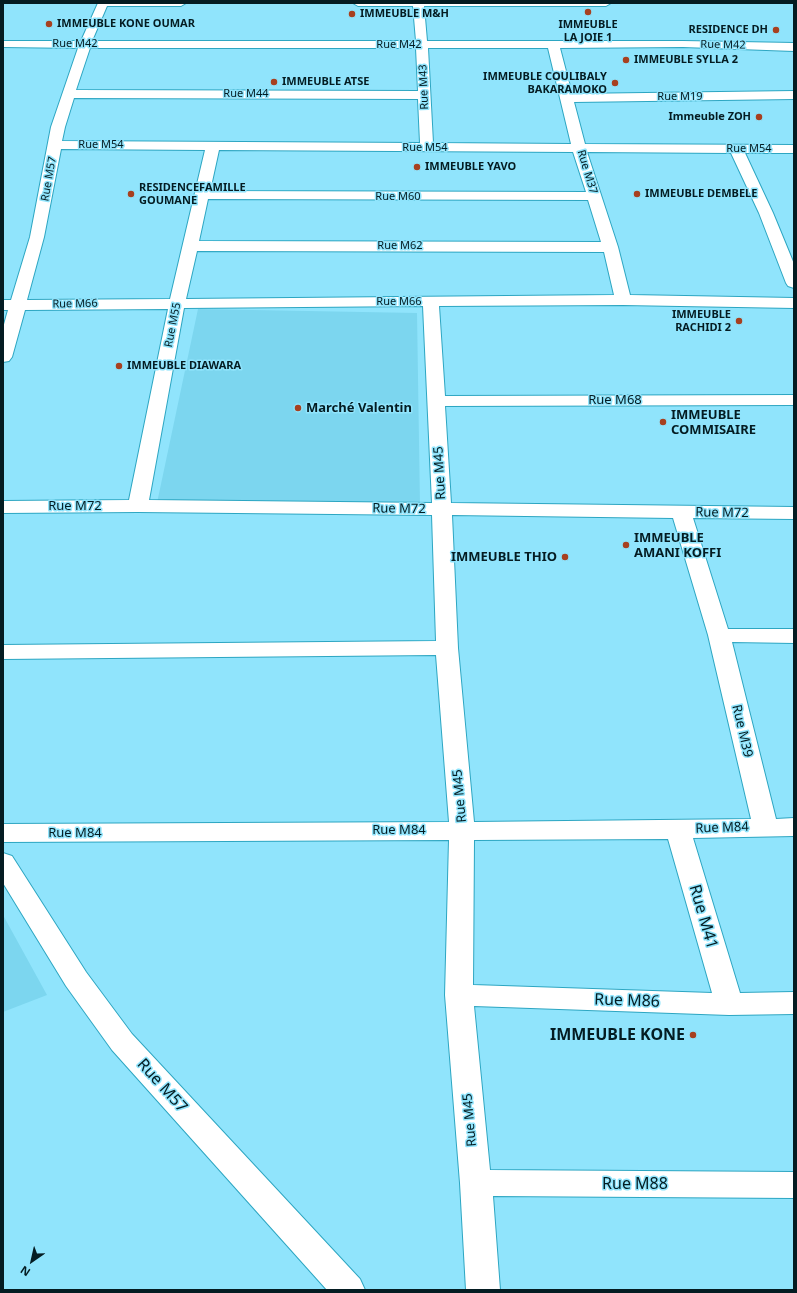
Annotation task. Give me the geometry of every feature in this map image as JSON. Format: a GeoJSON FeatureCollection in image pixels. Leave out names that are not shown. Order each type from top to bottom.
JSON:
{"type":"FeatureCollection","features":[{"type":"Feature","properties":{"kind":"street"},"geometry":{"type":"LineString","coordinates":[[103,3],[181,3]]}},
{"type":"Feature","properties":{"kind":"street","name":"Rue M57"},"geometry":{"type":"LineString","coordinates":[[3,357],[10,305],[39,230],[58,127],[85,44],[103,3]]}},
{"type":"Feature","properties":{"kind":"street"},"geometry":{"type":"LineString","coordinates":[[358,3],[606,3]]}},
{"type":"Feature","properties":{"kind":"street","name":"Rue M43"},"geometry":{"type":"LineString","coordinates":[[418,3],[422,45],[427,148]]}},
{"type":"Feature","properties":{"kind":"street","name":"Rue M42"},"geometry":{"type":"LineString","coordinates":[[3,44],[683,44],[794,47]]}},
{"type":"Feature","properties":{"kind":"street","name":"Rue M37"},"geometry":{"type":"LineString","coordinates":[[553,44],[579,148],[610,246],[624,300]]}},
{"type":"Feature","properties":{"kind":"street","name":"Rue M44"},"geometry":{"type":"LineString","coordinates":[[68,94],[424,95]]}},
{"type":"Feature","properties":{"kind":"street","name":"Rue M19"},"geometry":{"type":"LineString","coordinates":[[567,98],[794,96]]}},
{"type":"Feature","properties":{"kind":"street","name":"Rue M54"},"geometry":{"type":"LineString","coordinates":[[55,145],[794,149]]}},
{"type":"Feature","properties":{"kind":"street","name":"Rue M55"},"geometry":{"type":"LineString","coordinates":[[138,506],[177,303],[213,146]]}},
{"type":"Feature","properties":{"kind":"street"},"geometry":{"type":"LineString","coordinates":[[736,148],[766,213],[794,284]]}},
{"type":"Feature","properties":{"kind":"street","name":"Rue M60"},"geometry":{"type":"LineString","coordinates":[[202,195],[594,196]]}},
{"type":"Feature","properties":{"kind":"street","name":"Rue M62"},"geometry":{"type":"LineString","coordinates":[[190,246],[610,246]]}},
{"type":"Feature","properties":{"kind":"street","name":"Rue M66"},"geometry":{"type":"LineString","coordinates":[[10,305],[624,300],[794,303]]}},
{"type":"Feature","properties":{"kind":"street","name":"Rue M45"},"geometry":{"type":"LineString","coordinates":[[431,302],[442,509],[447,648],[462,830],[459,995],[476,1183],[483,1290]]}},
{"type":"Feature","properties":{"kind":"street","name":"Rue M68"},"geometry":{"type":"LineString","coordinates":[[437,401],[794,400]]}},
{"type":"Feature","properties":{"kind":"street","name":"Rue M72"},"geometry":{"type":"LineString","coordinates":[[3,507],[138,506],[794,513]]}},
{"type":"Feature","properties":{"kind":"street","name":"Rue M39"},"geometry":{"type":"LineString","coordinates":[[681,512],[719,635],[765,827]]}},
{"type":"Feature","properties":{"kind":"street"},"geometry":{"type":"LineString","coordinates":[[719,635],[794,636]]}},
{"type":"Feature","properties":{"kind":"street"},"geometry":{"type":"LineString","coordinates":[[3,652],[447,648]]}},
{"type":"Feature","properties":{"kind":"street","name":"Rue M84"},"geometry":{"type":"LineString","coordinates":[[3,833],[678,830],[794,827]]}},
{"type":"Feature","properties":{"kind":"street","name":"Rue M41"},"geometry":{"type":"LineString","coordinates":[[678,830],[729,1004]]}},
{"type":"Feature","properties":{"kind":"street","name":"Rue M57"},"geometry":{"type":"LineString","coordinates":[[3,862],[76,979],[122,1042],[348,1290]]}},
{"type":"Feature","properties":{"kind":"street","name":"Rue M86"},"geometry":{"type":"LineString","coordinates":[[459,995],[729,1004],[794,1003]]}},
{"type":"Feature","properties":{"kind":"street","name":"Rue M88"},"geometry":{"type":"LineString","coordinates":[[476,1183],[794,1185]]}},
{"type":"Feature","properties":{"kind":"shaded area","name":"Marché Valentin"},"geometry":{"type":"Polygon","coordinates":[[[198,309],[417,313],[420,506],[157,503],[198,309]]]}},
{"type":"Feature","properties":{"kind":"shaded area"},"geometry":{"type":"Polygon","coordinates":[[[3,915],[47,995],[3,1012],[3,915]]]}},
{"type":"Feature","properties":{"kind":"place","name":"IMMEUBLE LA JOIE 1"},"geometry":{"type":"Point","coordinates":[588,12]}},
{"type":"Feature","properties":{"kind":"place","name":"IMMEUBLE M&H"},"geometry":{"type":"Point","coordinates":[352,14]}},
{"type":"Feature","properties":{"kind":"place","name":"IMMEUBLE KONE OUMAR"},"geometry":{"type":"Point","coordinates":[49,24]}},
{"type":"Feature","properties":{"kind":"place","name":"RESIDENCE DH"},"geometry":{"type":"Point","coordinates":[776,30]}},
{"type":"Feature","properties":{"kind":"place","name":"IMMEUBLE SYLLA 2"},"geometry":{"type":"Point","coordinates":[626,60]}},
{"type":"Feature","properties":{"kind":"place","name":"IMMEUBLE ATSE"},"geometry":{"type":"Point","coordinates":[274,82]}},
{"type":"Feature","properties":{"kind":"place","name":"IMMEUBLE COULIBALY BAKARAMOKO"},"geometry":{"type":"Point","coordinates":[615,83]}},
{"type":"Feature","properties":{"kind":"place","name":"Immeuble ZOH"},"geometry":{"type":"Point","coordinates":[759,117]}},
{"type":"Feature","properties":{"kind":"place","name":"IMMEUBLE YAVO"},"geometry":{"type":"Point","coordinates":[417,167]}},
{"type":"Feature","properties":{"kind":"place","name":"RESIDENCEFAMILLE GOUMANE"},"geometry":{"type":"Point","coordinates":[131,194]}},
{"type":"Feature","properties":{"kind":"place","name":"IMMEUBLE DEMBELE"},"geometry":{"type":"Point","coordinates":[637,194]}},
{"type":"Feature","properties":{"kind":"place","name":"IMMEUBLE RACHIDI 2"},"geometry":{"type":"Point","coordinates":[739,321]}},
{"type":"Feature","properties":{"kind":"place","name":"IMMEUBLE DIAWARA"},"geometry":{"type":"Point","coordinates":[119,366]}},
{"type":"Feature","properties":{"kind":"place","name":"Marché Valentin"},"geometry":{"type":"Point","coordinates":[298,408]}},
{"type":"Feature","properties":{"kind":"place","name":"IMMEUBLE COMMISAIRE"},"geometry":{"type":"Point","coordinates":[663,422]}},
{"type":"Feature","properties":{"kind":"place","name":"IMMEUBLE AMANI KOFFI"},"geometry":{"type":"Point","coordinates":[626,545]}},
{"type":"Feature","properties":{"kind":"place","name":"IMMEUBLE THIO"},"geometry":{"type":"Point","coordinates":[565,557]}},
{"type":"Feature","properties":{"kind":"place","name":"IMMEUBLE KONE"},"geometry":{"type":"Point","coordinates":[693,1035]}}]}
